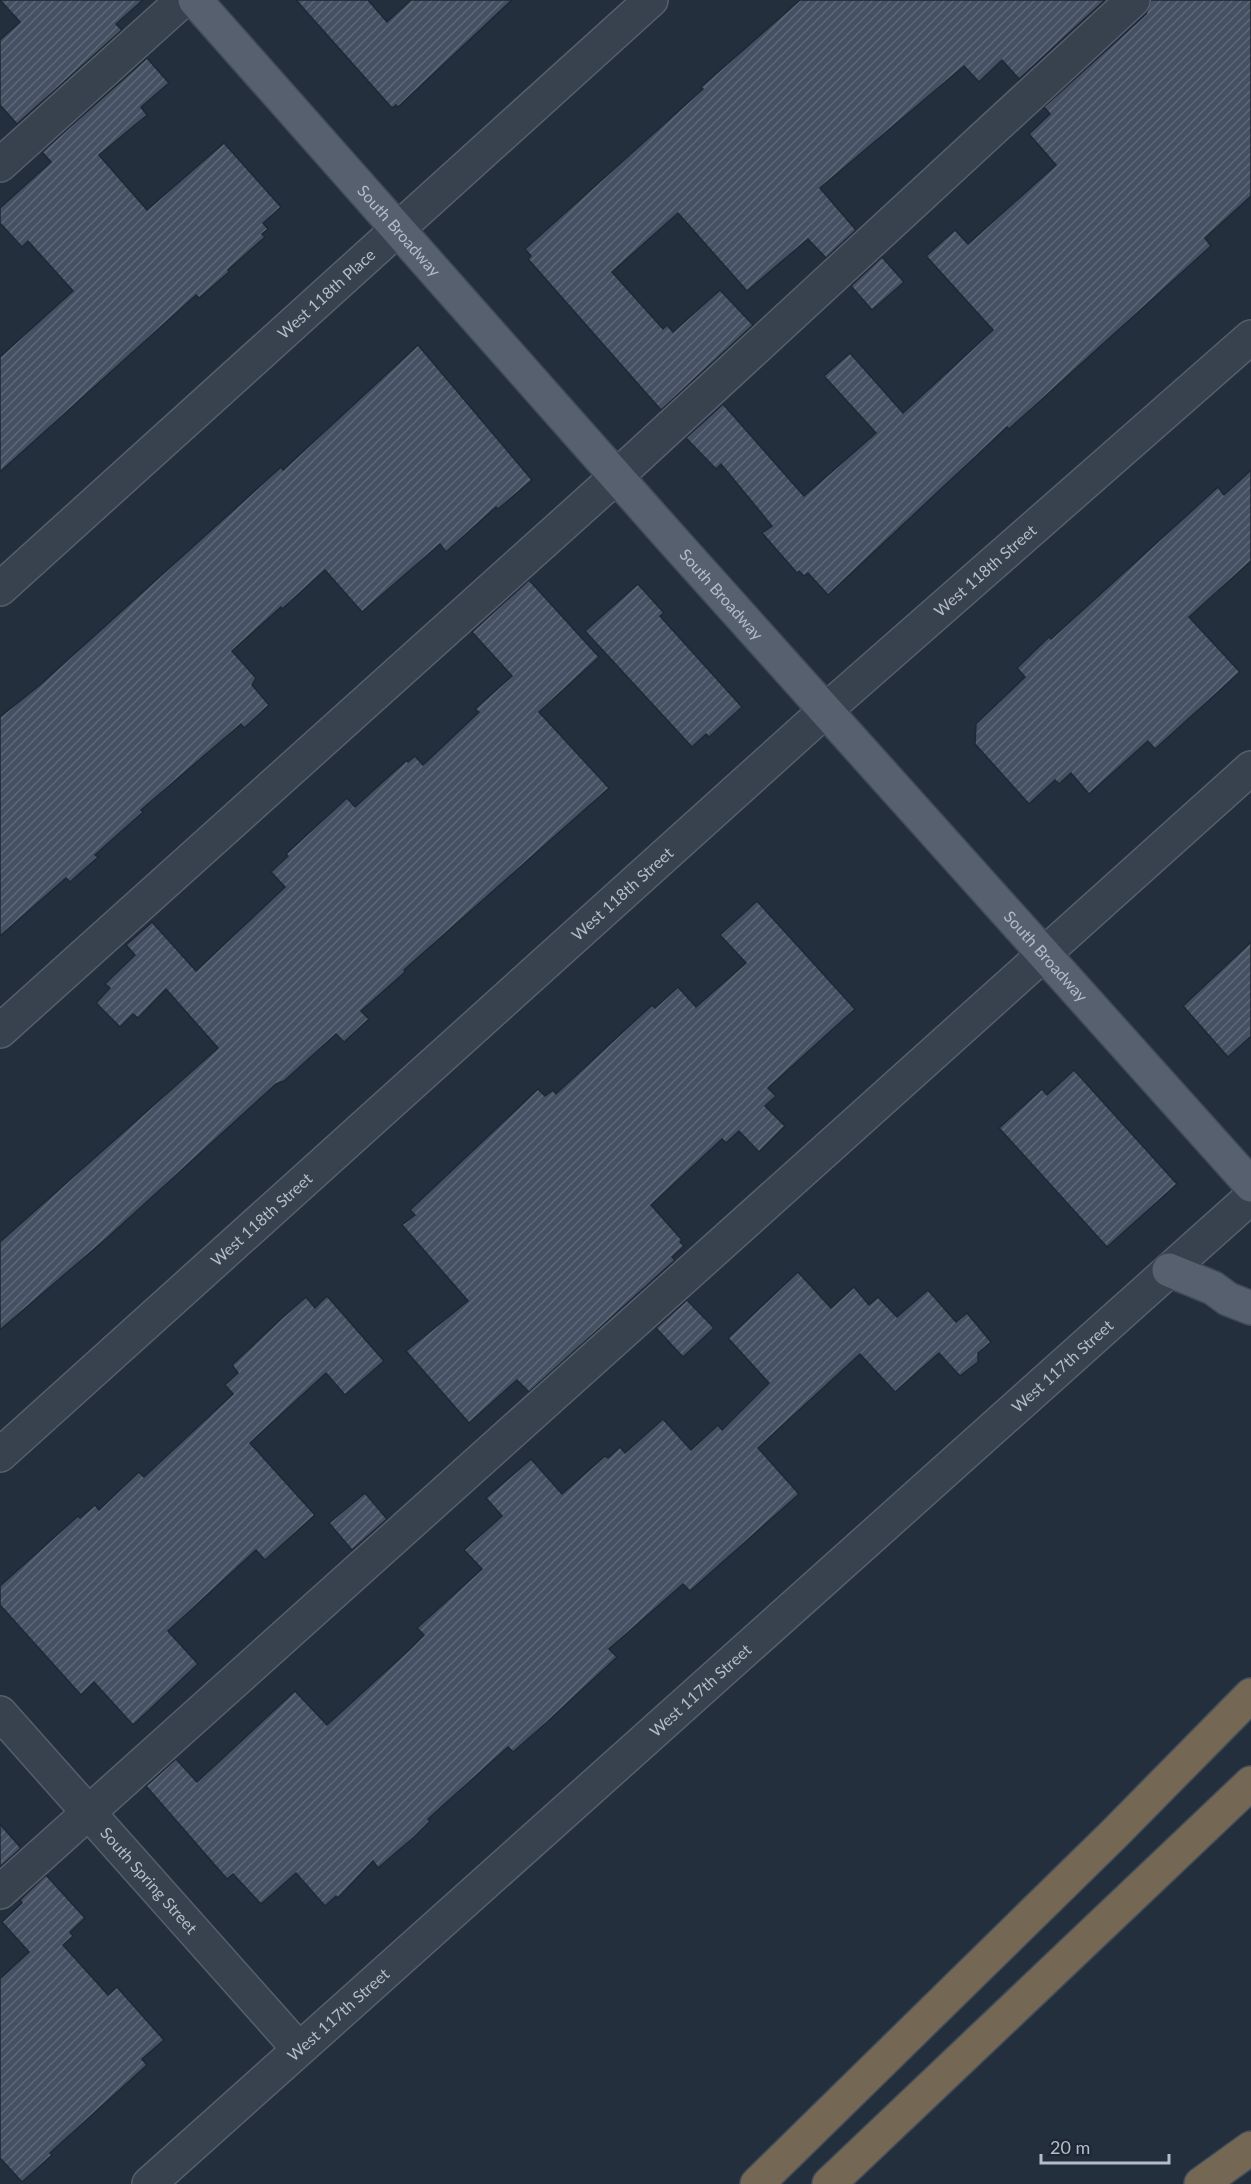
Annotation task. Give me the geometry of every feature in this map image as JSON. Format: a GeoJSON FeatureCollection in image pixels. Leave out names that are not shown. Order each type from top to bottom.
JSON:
{"type":"FeatureCollection","features":[{"type":"Feature","properties":{"kind":"highway"},"geometry":{"type":"LineString","coordinates":[[757,2184],[1114,1834],[1251,1695]]}},
{"type":"Feature","properties":{"kind":"highway"},"geometry":{"type":"LineString","coordinates":[[829,2184],[1251,1783]]}},
{"type":"Feature","properties":{"kind":"highway"},"geometry":{"type":"LineString","coordinates":[[1201,2184],[1251,2148]]}},
{"type":"Feature","properties":{"kind":"main road","name":"South Broadway"},"geometry":{"type":"LineString","coordinates":[[195,0],[1251,1185]]}},
{"type":"Feature","properties":{"kind":"main road"},"geometry":{"type":"LineString","coordinates":[[1168,1270],[1251,1308]]}},
{"type":"Feature","properties":{"kind":"street"},"geometry":{"type":"LineString","coordinates":[[0,165],[183,0]]}},
{"type":"Feature","properties":{"kind":"street","name":"West 118th Place"},"geometry":{"type":"LineString","coordinates":[[0,589],[651,0]]}},
{"type":"Feature","properties":{"kind":"street"},"geometry":{"type":"LineString","coordinates":[[0,1031],[617,476],[1133,0]]}},
{"type":"Feature","properties":{"kind":"street","name":"West 118th Street"},"geometry":{"type":"LineString","coordinates":[[0,1455],[826,710],[1251,337]]}},
{"type":"Feature","properties":{"kind":"street"},"geometry":{"type":"LineString","coordinates":[[0,1892],[1046,955],[1251,768]]}},
{"type":"Feature","properties":{"kind":"street","name":"West 117th Street"},"geometry":{"type":"LineString","coordinates":[[149,2184],[298,2048],[1251,1197]]}},
{"type":"Feature","properties":{"kind":"street","name":"South Spring Street"},"geometry":{"type":"LineString","coordinates":[[0,1713],[298,2048]]}},
{"type":"Feature","properties":{"kind":"building"},"geometry":{"type":"Polygon","coordinates":[[[0,0],[143,0],[116,24],[122,30],[17,124],[0,105],[0,40],[20,22],[0,0]]]}},
{"type":"Feature","properties":{"kind":"building"},"geometry":{"type":"Polygon","coordinates":[[[296,0],[368,0],[387,22],[411,0],[512,0],[398,107],[396,105],[392,108],[296,0]]]}},
{"type":"Feature","properties":{"kind":"building"},"geometry":{"type":"Polygon","coordinates":[[[800,0],[1105,0],[1019,79],[1002,60],[979,82],[964,66],[820,188],[856,230],[826,258],[808,239],[747,291],[678,213],[612,272],[663,329],[667,325],[673,332],[720,290],[753,325],[661,410],[528,259],[531,256],[525,249],[703,89],[701,87],[800,0]]]}},
{"type":"Feature","properties":{"kind":"building"},"geometry":{"type":"Polygon","coordinates":[[[1151,0],[1251,0],[1251,196],[1205,238],[1211,246],[1009,429],[1007,427],[828,595],[808,573],[804,576],[799,571],[797,573],[762,533],[772,526],[721,464],[716,469],[686,438],[723,404],[804,496],[876,433],[824,376],[850,353],[903,413],[993,330],[926,256],[955,230],[968,244],[1056,165],[1029,134],[1050,114],[1044,107],[1146,14],[1151,0]]]}},
{"type":"Feature","properties":{"kind":"building"},"geometry":{"type":"Polygon","coordinates":[[[147,58],[169,83],[141,107],[147,115],[99,155],[147,210],[224,143],[281,207],[263,223],[268,229],[262,234],[265,237],[228,270],[229,272],[199,298],[196,295],[0,472],[0,357],[73,291],[28,241],[22,247],[0,223],[0,208],[51,162],[42,152],[147,58]]]}},
{"type":"Feature","properties":{"kind":"building"},"geometry":{"type":"Polygon","coordinates":[[[882,257],[904,282],[872,310],[851,286],[882,257]]]}},
{"type":"Feature","properties":{"kind":"building"},"geometry":{"type":"Polygon","coordinates":[[[418,345],[532,480],[498,509],[496,507],[446,552],[440,544],[362,612],[325,570],[282,609],[281,607],[232,651],[256,678],[252,685],[269,705],[244,728],[241,724],[141,810],[143,812],[95,855],[98,857],[70,882],[66,878],[0,936],[0,717],[40,685],[281,467],[283,470],[418,345]]]}},
{"type":"Feature","properties":{"kind":"building"},"geometry":{"type":"Polygon","coordinates":[[[1251,470],[1251,561],[1189,617],[1240,672],[1155,749],[1148,741],[1089,794],[1071,773],[1059,784],[1055,780],[1029,804],[975,744],[976,724],[1025,677],[1017,668],[1049,637],[1051,639],[1218,487],[1224,495],[1251,470]]]}},
{"type":"Feature","properties":{"kind":"building"},"geometry":{"type":"Polygon","coordinates":[[[529,580],[599,657],[539,712],[609,788],[361,1011],[369,1019],[344,1042],[336,1034],[284,1081],[276,1084],[107,1238],[0,1330],[0,1242],[218,1048],[166,989],[138,1018],[133,1014],[120,1027],[96,1003],[110,988],[105,984],[135,955],[126,945],[152,922],[196,971],[285,887],[271,872],[288,856],[286,854],[347,798],[355,807],[407,760],[408,762],[415,756],[423,765],[479,712],[475,709],[512,676],[472,632],[529,580]]]}},
{"type":"Feature","properties":{"kind":"building"},"geometry":{"type":"Polygon","coordinates":[[[638,584],[664,613],[660,616],[742,707],[709,737],[706,734],[692,747],[585,631],[638,584]]]}},
{"type":"Feature","properties":{"kind":"building"},"geometry":{"type":"Polygon","coordinates":[[[757,901],[855,1009],[768,1088],[776,1096],[765,1106],[785,1126],[759,1152],[739,1131],[726,1143],[722,1139],[651,1205],[682,1240],[680,1242],[684,1246],[672,1257],[675,1260],[529,1392],[517,1380],[469,1423],[406,1351],[468,1301],[402,1225],[415,1215],[410,1210],[538,1089],[545,1096],[553,1090],[556,1094],[652,1005],[655,1008],[678,987],[696,1007],[746,963],[720,935],[757,901]]]}},
{"type":"Feature","properties":{"kind":"building"},"geometry":{"type":"Polygon","coordinates":[[[1251,942],[1251,1036],[1228,1057],[1183,1006],[1251,942]]]}},
{"type":"Feature","properties":{"kind":"building"},"geometry":{"type":"Polygon","coordinates":[[[1074,1070],[1177,1184],[1107,1247],[999,1128],[1042,1089],[1047,1095],[1074,1070]]]}},
{"type":"Feature","properties":{"kind":"building"},"geometry":{"type":"Polygon","coordinates":[[[798,1272],[831,1308],[854,1287],[869,1305],[878,1297],[897,1317],[928,1290],[956,1322],[967,1313],[991,1342],[978,1353],[978,1362],[960,1376],[939,1353],[895,1392],[860,1354],[758,1448],[799,1494],[690,1591],[683,1584],[609,1649],[617,1657],[546,1723],[513,1752],[508,1747],[428,1819],[430,1821],[414,1837],[378,1868],[373,1861],[338,1898],[336,1896],[325,1906],[296,1873],[261,1904],[233,1874],[227,1879],[146,1786],[176,1759],[197,1782],[295,1691],[327,1725],[424,1635],[417,1628],[482,1569],[464,1550],[502,1516],[486,1498],[531,1459],[562,1494],[605,1456],[608,1458],[620,1447],[625,1453],[663,1419],[691,1450],[718,1425],[722,1430],[769,1383],[728,1338],[798,1272]]]}},
{"type":"Feature","properties":{"kind":"building"},"geometry":{"type":"Polygon","coordinates":[[[327,1296],[384,1361],[345,1395],[326,1373],[250,1443],[315,1515],[265,1560],[256,1550],[168,1631],[198,1664],[133,1725],[94,1682],[81,1695],[0,1605],[0,1586],[78,1516],[80,1518],[95,1505],[99,1510],[139,1472],[144,1477],[233,1394],[225,1385],[238,1373],[232,1365],[306,1297],[315,1308],[327,1296]]]}},
{"type":"Feature","properties":{"kind":"building"},"geometry":{"type":"Polygon","coordinates":[[[687,1300],[714,1328],[683,1357],[656,1328],[687,1300]]]}},
{"type":"Feature","properties":{"kind":"building"},"geometry":{"type":"Polygon","coordinates":[[[365,1493],[387,1519],[352,1550],[329,1523],[365,1493]]]}},
{"type":"Feature","properties":{"kind":"building"},"geometry":{"type":"Polygon","coordinates":[[[0,1824],[21,1848],[0,1867],[0,1824]]]}},
{"type":"Feature","properties":{"kind":"building"},"geometry":{"type":"Polygon","coordinates":[[[46,1875],[85,1918],[70,1932],[73,1936],[63,1945],[108,1995],[117,1987],[164,2040],[142,2059],[147,2065],[50,2153],[52,2155],[22,2182],[0,2158],[0,1979],[29,1952],[2,1922],[22,1903],[20,1900],[46,1875]]]}}]}
